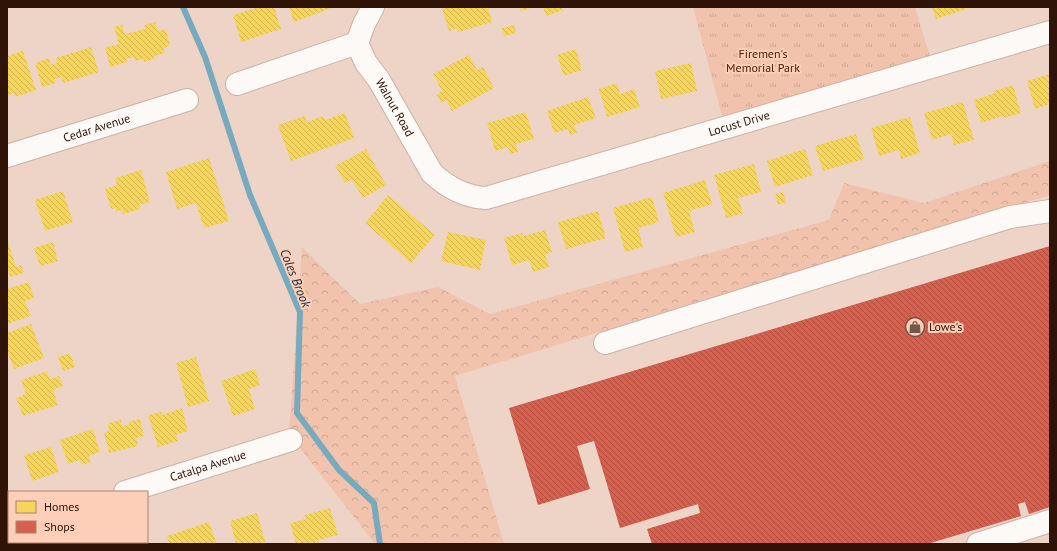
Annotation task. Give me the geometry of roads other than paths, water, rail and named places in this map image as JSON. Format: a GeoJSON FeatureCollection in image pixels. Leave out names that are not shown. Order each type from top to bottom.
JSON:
{"type":"FeatureCollection","features":[{"type":"Feature","properties":{"kind":"street"},"geometry":{"type":"LineString","coordinates":[[237,84],[357,43],[364,24],[373,7]]}},
{"type":"Feature","properties":{"kind":"street","name":"Locust Drive"},"geometry":{"type":"LineString","coordinates":[[432,173],[444,184],[456,190],[473,196],[486,198],[1050,32]]}},
{"type":"Feature","properties":{"kind":"street","name":"Walnut Road"},"geometry":{"type":"LineString","coordinates":[[357,43],[366,63],[379,80],[432,173]]}},
{"type":"Feature","properties":{"kind":"street","name":"Cedar Avenue"},"geometry":{"type":"LineString","coordinates":[[7,156],[187,100]]}},
{"type":"Feature","properties":{"kind":"street"},"geometry":{"type":"LineString","coordinates":[[606,343],[1010,217],[1050,211]]}},
{"type":"Feature","properties":{"kind":"street","name":"Catalpa Avenue"},"geometry":{"type":"LineString","coordinates":[[128,491],[291,440]]}},
{"type":"Feature","properties":{"kind":"street"},"geometry":{"type":"LineString","coordinates":[[978,544],[1050,521]]}},
{"type":"Feature","properties":{"kind":"waterway","name":"Coles Brook"},"geometry":{"type":"LineString","coordinates":[[183,7],[205,57],[250,195],[300,312],[297,413],[339,470],[374,503],[380,544]]}},
{"type":"Feature","properties":{"kind":"place","name":"Lowe's"},"geometry":{"type":"Point","coordinates":[915,327]}},
{"type":"Feature","properties":{"kind":"park label","name":"Firemen's Memorial Park"},"geometry":{"type":"Point","coordinates":[763,61]}}]}
